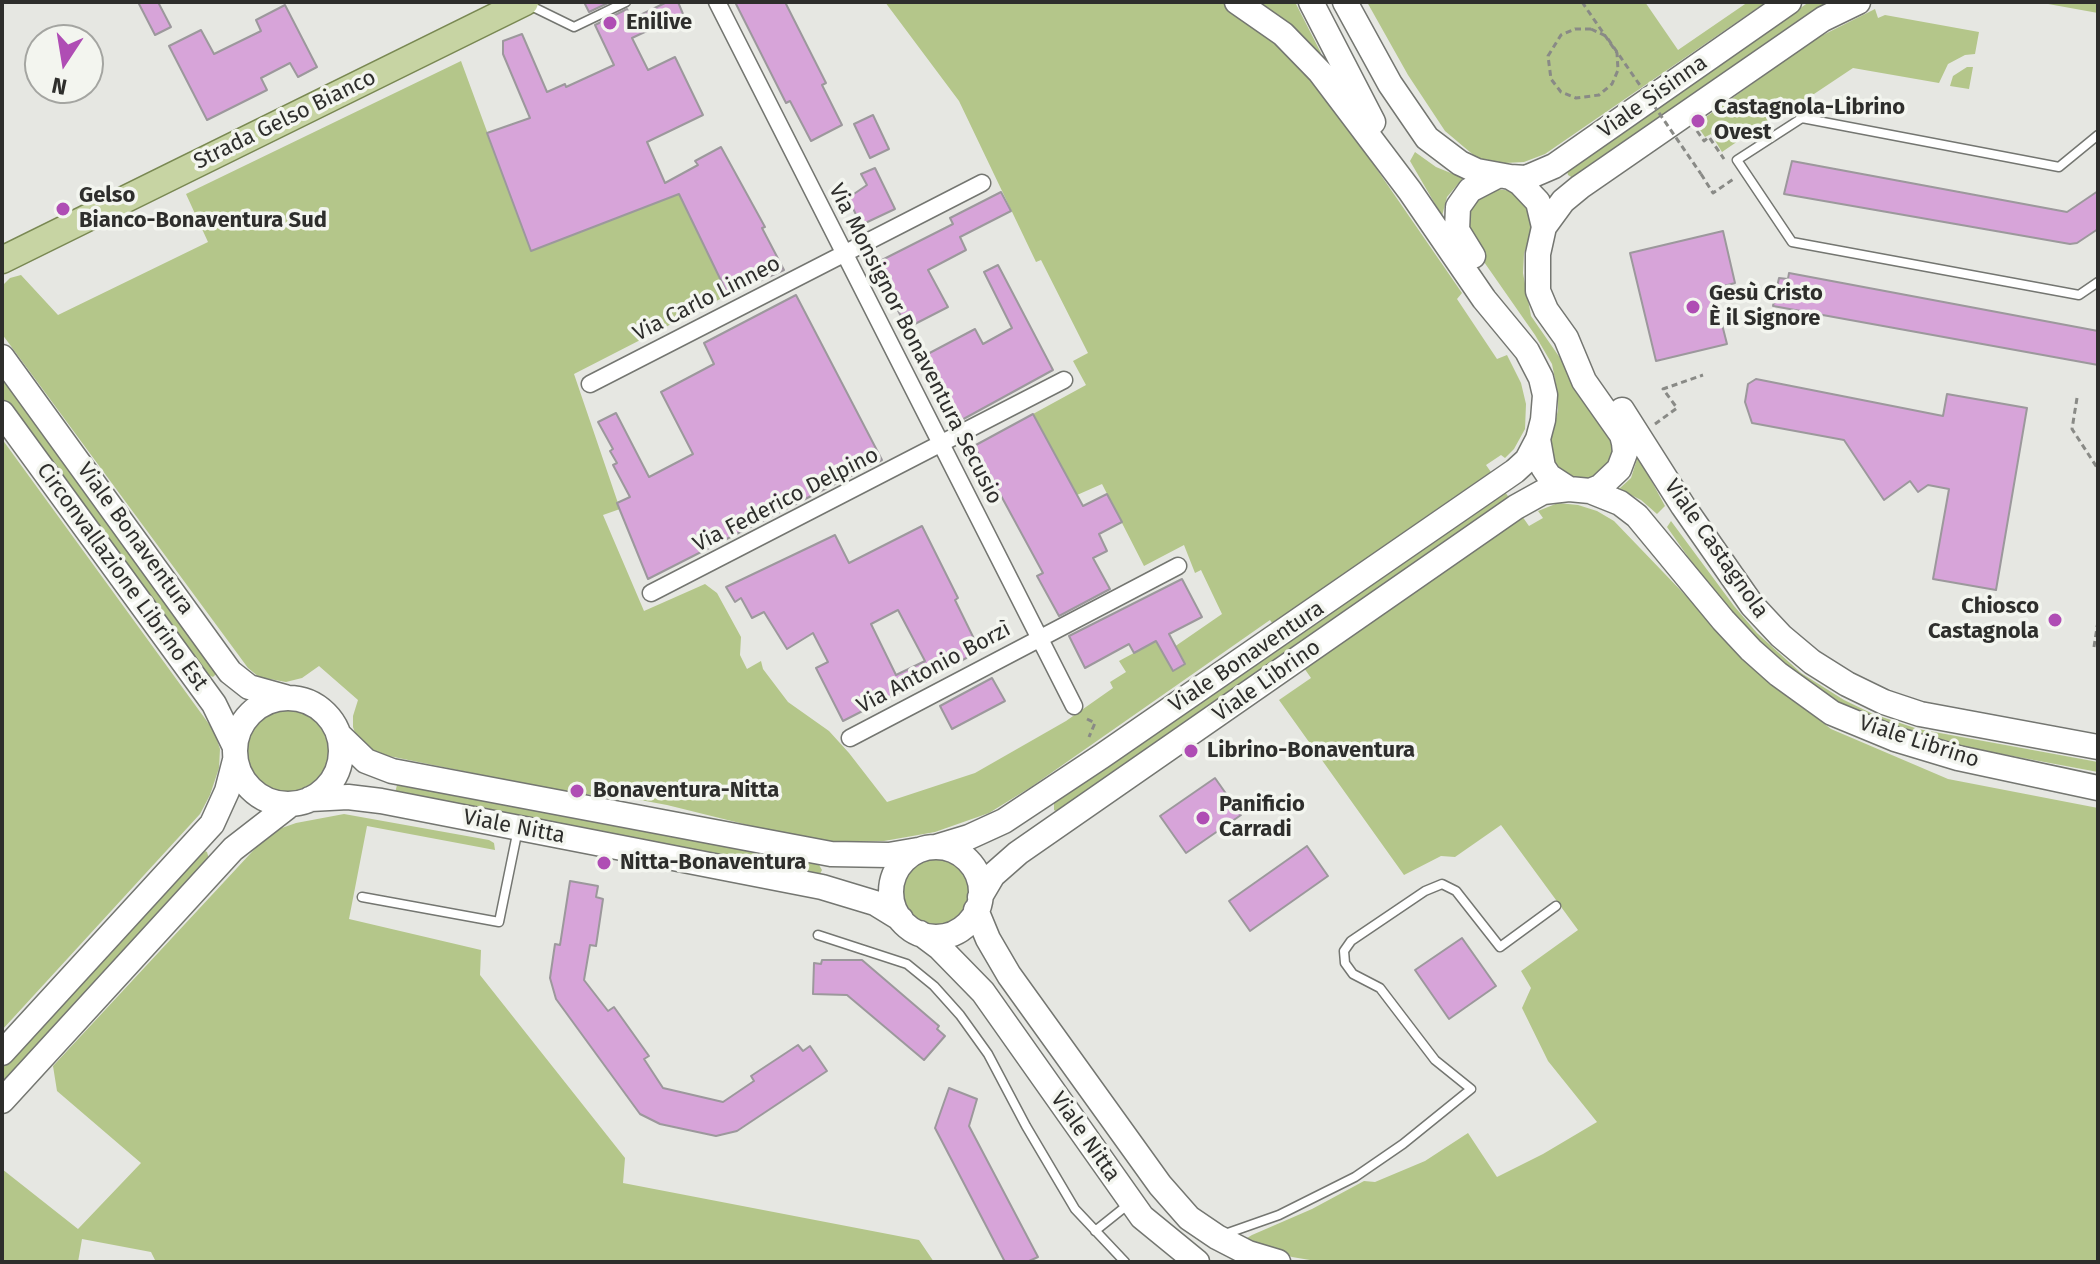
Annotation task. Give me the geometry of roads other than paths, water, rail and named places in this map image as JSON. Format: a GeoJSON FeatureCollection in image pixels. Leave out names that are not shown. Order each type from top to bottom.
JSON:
{"type":"FeatureCollection","features":[{"type":"Feature","properties":{"kind":"main road","name":"Strada Gelso Bianco"},"geometry":{"type":"LineString","coordinates":[[2,260],[525,2]]}},
{"type":"Feature","properties":{"kind":"main road"},"geometry":{"type":"LineString","coordinates":[[1237,2],[1265,19],[1301,51],[1410,191],[1484,299],[1520,341]]}},
{"type":"Feature","properties":{"kind":"main road"},"geometry":{"type":"LineString","coordinates":[[1311,2],[1410,191]]}},
{"type":"Feature","properties":{"kind":"main road"},"geometry":{"type":"LineString","coordinates":[[1345,2],[1390,84],[1427,138],[1460,163],[1477,171],[1503,176],[1530,190],[1538,202],[1544,227]]}},
{"type":"Feature","properties":{"kind":"main road","name":"Viale Sisinna"},"geometry":{"type":"LineString","coordinates":[[1503,176],[1526,178],[1554,166],[1789,2]]}},
{"type":"Feature","properties":{"kind":"main road"},"geometry":{"type":"LineString","coordinates":[[1503,176],[1478,183],[1463,198],[1456,223],[1460,236],[1497,290],[1541,378],[1545,395],[1538,439],[1543,467],[1556,482],[1580,490],[1600,487],[1616,475],[1623,462],[1624,443],[1622,435],[1584,381],[1566,338],[1546,310],[1538,291],[1538,254],[1544,227],[1553,212],[1571,194],[1823,19],[1858,2]]}},
{"type":"Feature","properties":{"kind":"main road","name":"Viale Castagnola"},"geometry":{"type":"LineString","coordinates":[[1566,338],[1596,373],[1629,420],[1683,506],[1752,605],[1781,636],[1812,662],[1860,690],[1920,714],[2098,747]]}},
{"type":"Feature","properties":{"kind":"main road","name":"Viale Bonaventura"},"geometry":{"type":"LineString","coordinates":[[2,357],[230,672],[249,687],[285,697]]}},
{"type":"Feature","properties":{"kind":"main road","name":"Circonvallazione Librino Est"},"geometry":{"type":"LineString","coordinates":[[2,413],[214,704],[235,753]]}},
{"type":"Feature","properties":{"kind":"main road","name":"Viale Bonaventura"},"geometry":{"type":"LineString","coordinates":[[339,735],[366,761],[392,771],[831,854],[889,855],[927,849],[969,837],[1004,821],[1498,482],[1527,460],[1538,439]]}},
{"type":"Feature","properties":{"kind":"main road","name":"Viale Librino"},"geometry":{"type":"LineString","coordinates":[[978,903],[993,875],[1018,853],[1532,496],[1580,490],[1620,503],[1637,516],[1751,650],[1832,713],[1895,739],[1958,758],[2098,788]]}},
{"type":"Feature","properties":{"kind":"main road"},"geometry":{"type":"LineString","coordinates":[[2,1053],[212,824],[227,791],[237,733],[248,715],[265,703],[285,697],[319,707],[339,735],[341,756],[336,776],[322,792],[300,802],[233,849],[2,1101]]}},
{"type":"Feature","properties":{"kind":"main road"},"geometry":{"type":"LineString","coordinates":[[235,753],[243,779],[257,795],[277,803],[300,802]]}},
{"type":"Feature","properties":{"kind":"main road","name":"Viale Nitta"},"geometry":{"type":"LineString","coordinates":[[300,802],[348,797],[381,801],[822,887],[875,903],[949,956],[983,992],[1142,1217],[1197,1262]]}},
{"type":"Feature","properties":{"kind":"main road"},"geometry":{"type":"LineString","coordinates":[[978,903],[967,924],[953,933],[936,936],[910,926],[893,904],[892,881],[904,860],[927,849],[953,850],[971,864],[979,879],[978,903],[988,939],[1009,975],[1160,1185],[1189,1218],[1217,1237],[1248,1253],[1278,1262]]}},
{"type":"Feature","properties":{"kind":"street","name":"Via Monsignor Bonaventura Secusio"},"geometry":{"type":"LineString","coordinates":[[717,2],[1074,706]]}},
{"type":"Feature","properties":{"kind":"street","name":"Via Carlo Linneo"},"geometry":{"type":"LineString","coordinates":[[590,384],[982,183]]}},
{"type":"Feature","properties":{"kind":"street","name":"Via Federico Delpino"},"geometry":{"type":"LineString","coordinates":[[651,593],[1064,380]]}},
{"type":"Feature","properties":{"kind":"street","name":"Via Antonio Borzì"},"geometry":{"type":"LineString","coordinates":[[850,738],[1178,566]]}},
{"type":"Feature","properties":{"kind":"lane"},"geometry":{"type":"LineString","coordinates":[[525,2],[574,27],[626,2]]}},
{"type":"Feature","properties":{"kind":"lane"},"geometry":{"type":"LineString","coordinates":[[2098,135],[2059,167],[1802,118],[1737,160],[1792,242],[2079,295],[2098,282]]}},
{"type":"Feature","properties":{"kind":"lane"},"geometry":{"type":"LineString","coordinates":[[362,897],[499,922],[519,828]]}},
{"type":"Feature","properties":{"kind":"lane"},"geometry":{"type":"LineString","coordinates":[[1217,1237],[1279,1215],[1355,1177],[1403,1144],[1471,1089],[1435,1060],[1380,988],[1353,974],[1345,963],[1344,951],[1351,941],[1425,891],[1442,884],[1456,891],[1500,947],[1556,906]]}},
{"type":"Feature","properties":{"kind":"lane"},"geometry":{"type":"LineString","coordinates":[[818,935],[907,964],[934,986],[988,1054],[1075,1209],[1125,1262]]}},
{"type":"Feature","properties":{"kind":"lane"},"geometry":{"type":"LineString","coordinates":[[1095,1231],[1131,1202]]}},
{"type":"Feature","properties":{"kind":"place","name":"Enilive"},"geometry":{"type":"Point","coordinates":[610,23]}},
{"type":"Feature","properties":{"kind":"place","name":"Castagnola-Librino Ovest"},"geometry":{"type":"Point","coordinates":[1698,121]}},
{"type":"Feature","properties":{"kind":"place","name":"Gelso Bianco-Bonaventura Sud"},"geometry":{"type":"Point","coordinates":[63,209]}},
{"type":"Feature","properties":{"kind":"place","name":"Gesù Cristo È il Signore"},"geometry":{"type":"Point","coordinates":[1693,307]}},
{"type":"Feature","properties":{"kind":"place","name":"Chiosco Castagnola"},"geometry":{"type":"Point","coordinates":[2055,620]}},
{"type":"Feature","properties":{"kind":"place","name":"Librino-Bonaventura"},"geometry":{"type":"Point","coordinates":[1191,751]}},
{"type":"Feature","properties":{"kind":"place","name":"Bonaventura-Nitta"},"geometry":{"type":"Point","coordinates":[577,791]}},
{"type":"Feature","properties":{"kind":"place","name":"Panificio Carradi"},"geometry":{"type":"Point","coordinates":[1203,818]}},
{"type":"Feature","properties":{"kind":"place","name":"Nitta-Bonaventura"},"geometry":{"type":"Point","coordinates":[604,863]}}]}
